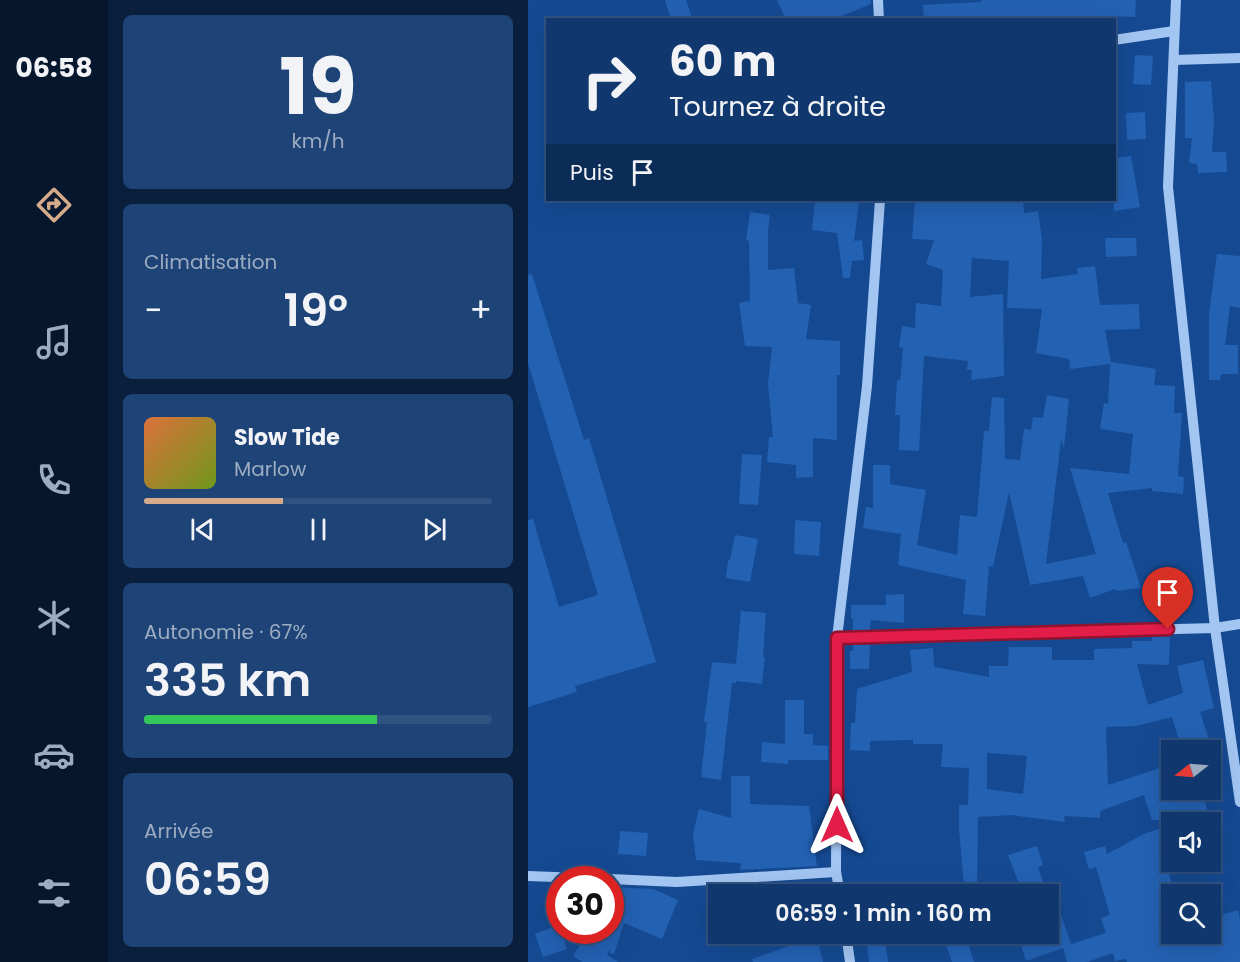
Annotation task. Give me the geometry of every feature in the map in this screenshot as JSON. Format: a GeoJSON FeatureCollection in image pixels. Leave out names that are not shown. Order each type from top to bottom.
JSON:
{"type":"FeatureCollection","features":[{"type":"Feature","properties":{"kind":"street"},"geometry":{"type":"LineString","coordinates":[[878,0],[879,18]]}},
{"type":"Feature","properties":{"kind":"street"},"geometry":{"type":"LineString","coordinates":[[1176,0],[1168,187],[1215,628],[1240,802]]}},
{"type":"Feature","properties":{"kind":"street"},"geometry":{"type":"LineString","coordinates":[[1116,40],[1174,31]]}},
{"type":"Feature","properties":{"kind":"street"},"geometry":{"type":"LineString","coordinates":[[1174,60],[1240,58]]}},
{"type":"Feature","properties":{"kind":"street"},"geometry":{"type":"LineString","coordinates":[[838,884],[836,872],[837,638],[867,386],[880,201]]}},
{"type":"Feature","properties":{"kind":"street"},"geometry":{"type":"LineString","coordinates":[[837,638],[1215,628],[1240,624]]}},
{"type":"Feature","properties":{"kind":"street"},"geometry":{"type":"LineString","coordinates":[[624,880],[677,882],[836,872]]}},
{"type":"Feature","properties":{"kind":"street"},"geometry":{"type":"LineString","coordinates":[[528,876],[546,877]]}},
{"type":"Feature","properties":{"kind":"street"},"geometry":{"type":"LineString","coordinates":[[848,944],[850,962]]}},
{"type":"Feature","properties":{"kind":"building"},"geometry":{"type":"Polygon","coordinates":[[[665,0],[686,0],[692,18],[670,18],[665,0]]]}},
{"type":"Feature","properties":{"kind":"building"},"geometry":{"type":"Polygon","coordinates":[[[777,0],[871,0],[871,4],[837,18],[785,18],[777,0]]]}},
{"type":"Feature","properties":{"kind":"building"},"geometry":{"type":"Polygon","coordinates":[[[981,0],[1136,0],[1135,17],[924,18],[923,5],[981,2],[981,0]]]}},
{"type":"Feature","properties":{"kind":"building"},"geometry":{"type":"Polygon","coordinates":[[[1135,55],[1153,56],[1151,85],[1133,84],[1135,55]]]}},
{"type":"Feature","properties":{"kind":"building"},"geometry":{"type":"Polygon","coordinates":[[[1211,81],[1214,120],[1212,152],[1226,152],[1227,172],[1198,173],[1197,164],[1189,163],[1192,138],[1185,138],[1185,82],[1211,81]]]}},
{"type":"Feature","properties":{"kind":"building"},"geometry":{"type":"Polygon","coordinates":[[[1145,112],[1146,139],[1127,140],[1126,113],[1145,112]]]}},
{"type":"Feature","properties":{"kind":"building"},"geometry":{"type":"Polygon","coordinates":[[[1131,156],[1140,207],[1114,211],[1116,158],[1131,156]]]}},
{"type":"Feature","properties":{"kind":"building"},"geometry":{"type":"Polygon","coordinates":[[[815,201],[859,201],[854,241],[862,240],[864,260],[852,261],[850,278],[843,278],[837,233],[812,230],[815,201]]]}},
{"type":"Feature","properties":{"kind":"building"},"geometry":{"type":"Polygon","coordinates":[[[915,201],[1023,202],[1024,213],[1038,211],[1042,240],[1041,279],[1078,274],[1077,268],[1095,266],[1100,305],[1139,304],[1140,329],[1105,330],[1111,362],[1156,369],[1154,385],[1175,386],[1174,413],[1182,413],[1178,476],[1184,477],[1183,494],[1152,491],[1152,488],[1108,493],[1123,543],[1126,542],[1141,588],[1116,591],[1115,589],[1090,598],[1083,576],[1030,585],[1009,492],[993,567],[989,566],[985,616],[963,614],[966,580],[898,565],[901,534],[863,528],[866,507],[873,508],[873,465],[890,465],[890,484],[926,490],[917,545],[957,555],[960,515],[977,517],[984,431],[989,431],[992,397],[1004,398],[1005,459],[1020,460],[1024,429],[1031,430],[1033,417],[1043,418],[1047,395],[1069,399],[1064,448],[1061,440],[1046,564],[1096,554],[1070,468],[1129,474],[1133,434],[1100,429],[1104,403],[1108,404],[1110,364],[1070,369],[1069,359],[1036,353],[1042,309],[1007,308],[1009,261],[972,258],[970,297],[1003,294],[1004,376],[971,380],[972,370],[967,370],[968,361],[924,356],[919,451],[899,450],[900,415],[895,415],[897,380],[900,381],[903,348],[899,347],[902,326],[915,328],[916,303],[941,306],[943,270],[926,264],[934,240],[912,239],[915,201]]]}},
{"type":"Feature","properties":{"kind":"building"},"geometry":{"type":"Polygon","coordinates":[[[750,212],[770,215],[768,270],[794,268],[798,303],[811,305],[806,339],[840,341],[840,375],[837,375],[837,440],[813,438],[813,477],[796,478],[796,465],[767,462],[769,437],[773,437],[768,384],[772,347],[745,346],[739,303],[750,301],[749,241],[746,240],[750,212]]]}},
{"type":"Feature","properties":{"kind":"building"},"geometry":{"type":"Polygon","coordinates":[[[1105,238],[1136,238],[1137,256],[1106,257],[1105,238]]]}},
{"type":"Feature","properties":{"kind":"building"},"geometry":{"type":"Polygon","coordinates":[[[1217,254],[1240,256],[1240,308],[1230,306],[1225,345],[1238,345],[1238,374],[1221,374],[1220,380],[1209,380],[1209,314],[1217,254]]]}},
{"type":"Feature","properties":{"kind":"building"},"geometry":{"type":"Polygon","coordinates":[[[532,274],[584,440],[589,438],[656,662],[575,686],[577,692],[528,707],[528,520],[533,519],[559,607],[598,595],[528,363],[528,275],[532,274]]]}},
{"type":"Feature","properties":{"kind":"building"},"geometry":{"type":"Polygon","coordinates":[[[742,454],[762,455],[758,505],[739,504],[742,454]]]}},
{"type":"Feature","properties":{"kind":"building"},"geometry":{"type":"Polygon","coordinates":[[[795,520],[821,522],[819,556],[794,554],[795,520]]]}},
{"type":"Feature","properties":{"kind":"building"},"geometry":{"type":"Polygon","coordinates":[[[735,535],[758,539],[750,582],[726,578],[735,535]]]}},
{"type":"Feature","properties":{"kind":"building"},"geometry":{"type":"Polygon","coordinates":[[[904,594],[904,623],[871,620],[870,630],[853,630],[851,605],[886,605],[886,595],[904,594]]]}},
{"type":"Feature","properties":{"kind":"building"},"geometry":{"type":"Polygon","coordinates":[[[741,611],[766,613],[762,684],[736,681],[732,683],[721,780],[701,777],[707,722],[704,722],[712,662],[736,664],[741,611]]]}},
{"type":"Feature","properties":{"kind":"building"},"geometry":{"type":"Polygon","coordinates":[[[1152,637],[1170,637],[1169,665],[1137,664],[1148,705],[1183,693],[1177,666],[1203,660],[1214,708],[1200,712],[1209,740],[1179,740],[1172,717],[1136,726],[1106,727],[1108,785],[1161,768],[1161,800],[1204,800],[1208,812],[1161,812],[1161,820],[1152,820],[1144,795],[1100,811],[1100,818],[1064,816],[1065,822],[1011,815],[978,817],[977,884],[964,884],[959,805],[968,805],[969,768],[941,767],[943,744],[913,744],[913,740],[870,741],[870,751],[850,750],[851,723],[855,723],[857,689],[912,672],[910,650],[933,648],[934,667],[989,677],[989,666],[1008,666],[1009,647],[1052,647],[1052,660],[1094,660],[1094,649],[1132,648],[1132,641],[1152,641],[1152,637]],[[987,753],[987,789],[1023,794],[1027,756],[987,753]]]}},
{"type":"Feature","properties":{"kind":"building"},"geometry":{"type":"Polygon","coordinates":[[[853,645],[870,645],[869,669],[850,669],[850,651],[853,651],[853,645]]]}},
{"type":"Feature","properties":{"kind":"building"},"geometry":{"type":"Polygon","coordinates":[[[785,700],[804,700],[804,734],[813,734],[813,745],[828,746],[828,760],[788,760],[788,764],[761,762],[762,742],[785,744],[785,700]]]}},
{"type":"Feature","properties":{"kind":"building"},"geometry":{"type":"Polygon","coordinates":[[[731,776],[750,776],[750,804],[809,806],[817,866],[740,870],[741,863],[696,860],[693,834],[699,809],[731,818],[731,776]]]}},
{"type":"Feature","properties":{"kind":"building"},"geometry":{"type":"Polygon","coordinates":[[[1161,828],[1161,872],[1168,872],[1172,884],[1161,884],[1161,944],[1221,944],[1221,915],[1238,910],[1240,962],[1127,962],[1126,959],[1115,961],[1113,953],[1087,962],[1067,962],[1063,948],[1026,961],[1021,944],[1059,944],[1059,909],[1071,944],[1106,933],[1101,918],[1110,915],[1096,867],[1089,869],[1084,852],[1105,846],[1107,854],[1146,833],[1161,828]]]}},
{"type":"Feature","properties":{"kind":"building"},"geometry":{"type":"Polygon","coordinates":[[[620,831],[648,833],[646,856],[618,854],[620,831]]]}},
{"type":"Feature","properties":{"kind":"building"},"geometry":{"type":"Polygon","coordinates":[[[1037,846],[1043,865],[1038,867],[1044,884],[1019,884],[1008,855],[1037,846]]]}},
{"type":"Feature","properties":{"kind":"building"},"geometry":{"type":"Polygon","coordinates":[[[624,888],[653,889],[678,900],[662,939],[624,923],[624,888]]]}},
{"type":"Feature","properties":{"kind":"building"},"geometry":{"type":"Polygon","coordinates":[[[546,930],[546,944],[565,944],[567,949],[543,957],[535,934],[546,930]]]}},
{"type":"Feature","properties":{"kind":"building"},"geometry":{"type":"Polygon","coordinates":[[[580,944],[617,944],[614,954],[610,953],[610,949],[607,955],[618,962],[582,962],[573,956],[580,944]]]}},
{"type":"Feature","properties":{"kind":"building"},"geometry":{"type":"Polygon","coordinates":[[[795,944],[819,944],[823,962],[753,962],[752,959],[795,944]]]}},
{"type":"Feature","properties":{"kind":"building"},"geometry":{"type":"Polygon","coordinates":[[[867,944],[886,944],[888,962],[869,962],[867,944]]]}},
{"type":"Feature","properties":{"kind":"building"},"geometry":{"type":"Polygon","coordinates":[[[946,944],[968,944],[974,962],[952,962],[946,944]]]}},
{"type":"Feature","properties":{"kind":"route"},"geometry":{"type":"LineString","coordinates":[[837,825],[837,638],[1168,629]]}}]}
